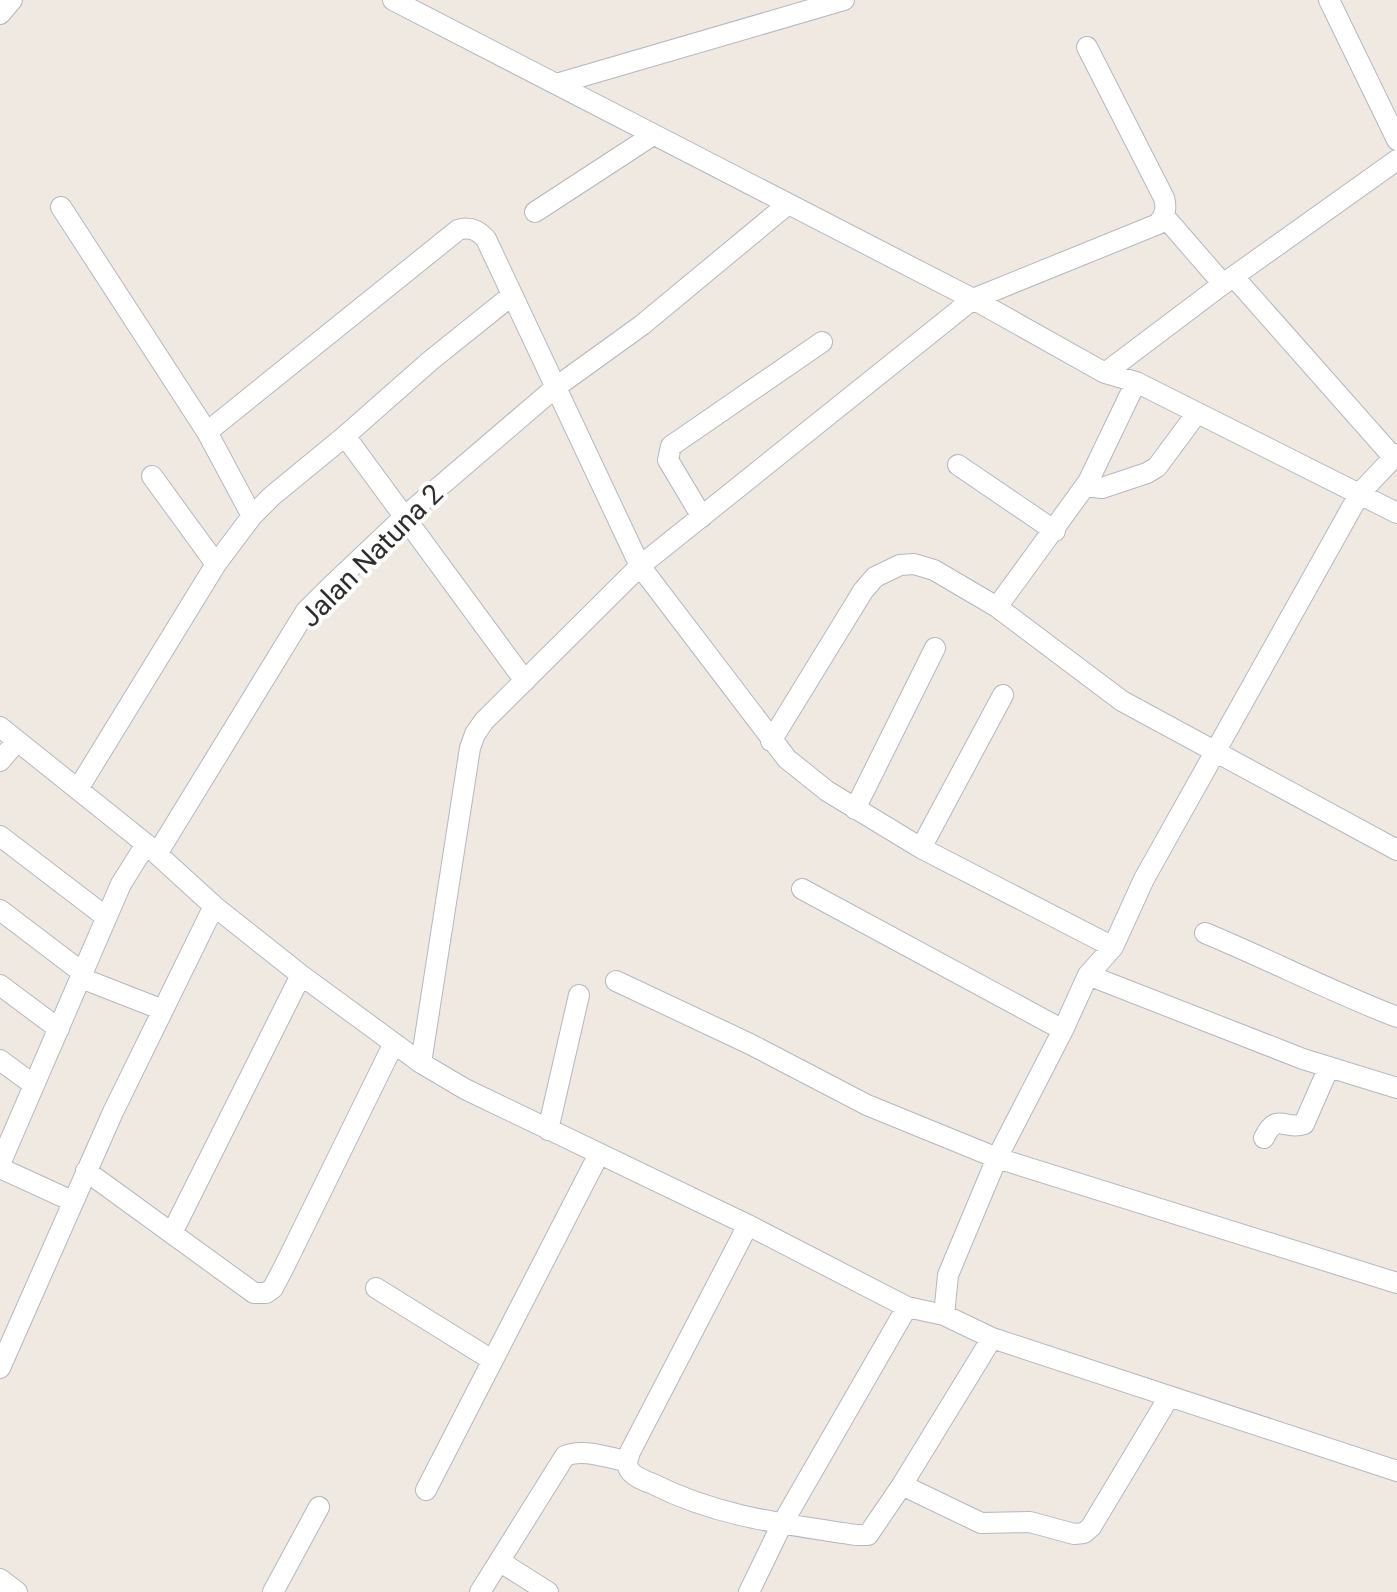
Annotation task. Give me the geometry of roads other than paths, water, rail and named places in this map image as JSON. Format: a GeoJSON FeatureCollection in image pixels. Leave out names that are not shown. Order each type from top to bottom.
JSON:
{"type":"FeatureCollection","features":[{"type":"Feature","properties":{"kind":"street"},"geometry":{"type":"LineString","coordinates":[[0,14],[12,0]]}},
{"type":"Feature","properties":{"kind":"street"},"geometry":{"type":"LineString","coordinates":[[394,0],[973,299],[1105,373],[1136,382],[1397,513]]}},
{"type":"Feature","properties":{"kind":"street"},"geometry":{"type":"LineString","coordinates":[[556,84],[844,0]]}},
{"type":"Feature","properties":{"kind":"street"},"geometry":{"type":"LineString","coordinates":[[1328,0],[1397,140]]}},
{"type":"Feature","properties":{"kind":"street"},"geometry":{"type":"LineString","coordinates":[[421,1063],[470,748],[478,729],[640,566],[973,299],[1158,224],[1164,216],[1164,198],[1087,47]]}},
{"type":"Feature","properties":{"kind":"street"},"geometry":{"type":"LineString","coordinates":[[535,212],[654,135]]}},
{"type":"Feature","properties":{"kind":"street"},"geometry":{"type":"LineString","coordinates":[[1105,373],[1397,160]]}},
{"type":"Feature","properties":{"kind":"street","name":"Jalan Natuna 2"},"geometry":{"type":"LineString","coordinates":[[0,1166],[5,1137],[34,1085],[121,884],[152,849],[306,612],[404,517],[556,387],[642,325],[788,204]]}},
{"type":"Feature","properties":{"kind":"street"},"geometry":{"type":"LineString","coordinates":[[61,206],[207,432],[252,516]]}},
{"type":"Feature","properties":{"kind":"street"},"geometry":{"type":"LineString","coordinates":[[944,1315],[948,1275],[996,1158],[1088,975],[1113,947],[1144,880],[1214,751],[1302,601],[1360,492],[1395,456],[1164,216]]}},
{"type":"Feature","properties":{"kind":"street"},"geometry":{"type":"LineString","coordinates":[[207,432],[458,230],[471,228],[482,234],[640,566],[787,759],[827,791],[922,848],[1113,947]]}},
{"type":"Feature","properties":{"kind":"street"},"geometry":{"type":"LineString","coordinates":[[78,790],[216,564],[252,516],[510,296]]}},
{"type":"Feature","properties":{"kind":"street"},"geometry":{"type":"LineString","coordinates":[[702,517],[668,460],[671,446],[822,342]]}},
{"type":"Feature","properties":{"kind":"street"},"geometry":{"type":"LineString","coordinates":[[997,608],[1086,486],[1136,382]]}},
{"type":"Feature","properties":{"kind":"street"},"geometry":{"type":"LineString","coordinates":[[1086,486],[1102,488],[1146,474],[1156,467],[1198,412]]}},
{"type":"Feature","properties":{"kind":"street"},"geometry":{"type":"LineString","coordinates":[[345,436],[525,681]]}},
{"type":"Feature","properties":{"kind":"street"},"geometry":{"type":"LineString","coordinates":[[958,466],[1054,531]]}},
{"type":"Feature","properties":{"kind":"street"},"geometry":{"type":"LineString","coordinates":[[152,476],[216,564]]}},
{"type":"Feature","properties":{"kind":"street"},"geometry":{"type":"LineString","coordinates":[[772,742],[863,590],[883,572],[900,565],[925,567],[997,608],[1122,700],[1397,850]]}},
{"type":"Feature","properties":{"kind":"street"},"geometry":{"type":"LineString","coordinates":[[855,809],[935,648]]}},
{"type":"Feature","properties":{"kind":"street"},"geometry":{"type":"LineString","coordinates":[[922,848],[1003,695]]}},
{"type":"Feature","properties":{"kind":"street"},"geometry":{"type":"LineString","coordinates":[[0,761],[8,734],[152,849],[214,906],[301,976],[421,1063],[465,1088],[907,1307],[944,1315],[992,1338],[1397,1472]]}},
{"type":"Feature","properties":{"kind":"street"},"geometry":{"type":"LineString","coordinates":[[0,836],[106,917]]}},
{"type":"Feature","properties":{"kind":"street"},"geometry":{"type":"LineString","coordinates":[[802,888],[1063,1030]]}},
{"type":"Feature","properties":{"kind":"street"},"geometry":{"type":"LineString","coordinates":[[0,1368],[72,1201],[214,906]]}},
{"type":"Feature","properties":{"kind":"street"},"geometry":{"type":"LineString","coordinates":[[0,910],[82,976],[163,1010]]}},
{"type":"Feature","properties":{"kind":"street"},"geometry":{"type":"LineString","coordinates":[[1205,933],[1397,1017]]}},
{"type":"Feature","properties":{"kind":"street"},"geometry":{"type":"LineString","coordinates":[[1088,975],[1329,1067],[1397,1088]]}},
{"type":"Feature","properties":{"kind":"street"},"geometry":{"type":"LineString","coordinates":[[172,1233],[301,976]]}},
{"type":"Feature","properties":{"kind":"street"},"geometry":{"type":"LineString","coordinates":[[616,981],[867,1105],[996,1158],[1397,1282]]}},
{"type":"Feature","properties":{"kind":"street"},"geometry":{"type":"LineString","coordinates":[[0,985],[58,1029]]}},
{"type":"Feature","properties":{"kind":"street"},"geometry":{"type":"LineString","coordinates":[[548,1130],[579,995]]}},
{"type":"Feature","properties":{"kind":"street"},"geometry":{"type":"LineString","coordinates":[[86,1171],[254,1293],[263,1294],[270,1291],[394,1043]]}},
{"type":"Feature","properties":{"kind":"street"},"geometry":{"type":"LineString","coordinates":[[0,1060],[34,1085]]}},
{"type":"Feature","properties":{"kind":"street"},"geometry":{"type":"LineString","coordinates":[[1264,1138],[1276,1122],[1304,1124],[1329,1067]]}},
{"type":"Feature","properties":{"kind":"street"},"geometry":{"type":"LineString","coordinates":[[426,1490],[600,1154]]}},
{"type":"Feature","properties":{"kind":"street"},"geometry":{"type":"LineString","coordinates":[[0,1166],[72,1201]]}},
{"type":"Feature","properties":{"kind":"street"},"geometry":{"type":"LineString","coordinates":[[748,1226],[627,1462],[634,1474],[685,1500],[743,1517],[868,1535],[992,1338]]}},
{"type":"Feature","properties":{"kind":"street"},"geometry":{"type":"LineString","coordinates":[[376,1288],[492,1360]]}},
{"type":"Feature","properties":{"kind":"street"},"geometry":{"type":"LineString","coordinates":[[749,1592],[782,1524],[907,1307]]}},
{"type":"Feature","properties":{"kind":"street"},"geometry":{"type":"LineString","coordinates":[[902,1484],[981,1523],[1030,1522],[1084,1534],[1169,1397]]}},
{"type":"Feature","properties":{"kind":"street"},"geometry":{"type":"LineString","coordinates":[[480,1592],[561,1460],[580,1452],[627,1462]]}},
{"type":"Feature","properties":{"kind":"street"},"geometry":{"type":"LineString","coordinates":[[273,1592],[319,1507]]}},
{"type":"Feature","properties":{"kind":"street"},"geometry":{"type":"LineString","coordinates":[[498,1560],[548,1592]]}},
{"type":"Feature","properties":{"kind":"street"},"geometry":{"type":"LineString","coordinates":[[0,1579],[17,1592]]}}]}
